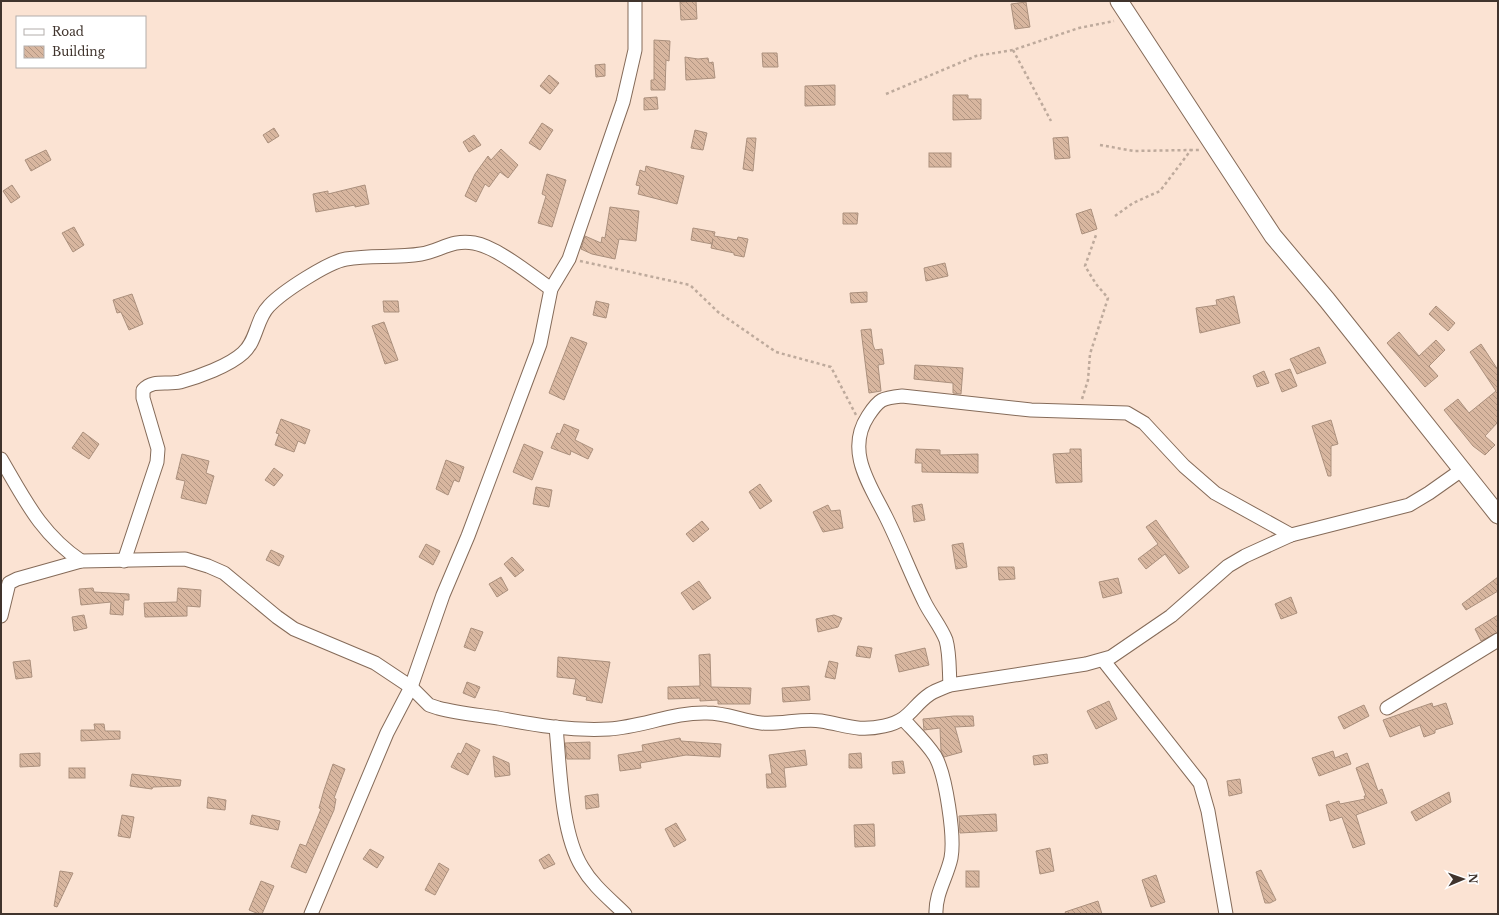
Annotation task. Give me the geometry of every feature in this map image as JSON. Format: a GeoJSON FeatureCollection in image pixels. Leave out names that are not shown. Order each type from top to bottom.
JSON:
{"type":"FeatureCollection","features":[{"type":"Feature","properties":{"kind":"street"},"geometry":{"type":"LineString","coordinates":[[311,914],[384,740],[411,687],[443,595],[468,536],[540,344],[551,289],[569,259],[623,102],[632,70],[635,50],[635,1]]}},
{"type":"Feature","properties":{"kind":"street"},"geometry":{"type":"LineString","coordinates":[[1119,1],[1273,236],[1332,306],[1425,426],[1463,469],[1498,515]]}},
{"type":"Feature","properties":{"kind":"street"},"geometry":{"type":"LineString","coordinates":[[124,561],[157,462],[158,449],[143,390],[148,385],[179,382],[221,367],[243,353],[254,338],[262,317],[269,306],[327,265],[345,259],[424,254],[452,243],[474,243],[492,249],[551,289]]}},
{"type":"Feature","properties":{"kind":"street"},"geometry":{"type":"LineString","coordinates":[[950,685],[949,658],[946,640],[925,603],[886,517],[871,489],[862,466],[859,448],[862,426],[877,401],[888,397],[902,396],[1031,410],[1127,413],[1144,424],[1184,466],[1215,493],[1291,535]]}},
{"type":"Feature","properties":{"kind":"street"},"geometry":{"type":"LineString","coordinates":[[1,459],[44,528],[62,548],[81,561]]}},
{"type":"Feature","properties":{"kind":"street"},"geometry":{"type":"LineString","coordinates":[[1,616],[8,583],[81,561],[185,559],[224,573],[277,617],[294,629],[375,663],[411,687],[429,705],[438,708],[556,727],[609,729],[628,727],[674,716],[708,712],[730,715],[759,722],[820,721],[853,728],[884,726],[910,715],[930,694],[950,685],[1103,660],[1122,652],[1171,616],[1228,566],[1245,556],[1291,535],[1409,505],[1463,469]]}},
{"type":"Feature","properties":{"kind":"street"},"geometry":{"type":"LineString","coordinates":[[1387,708],[1498,640]]}},
{"type":"Feature","properties":{"kind":"street"},"geometry":{"type":"LineString","coordinates":[[1103,660],[1200,783],[1208,811],[1226,914]]}},
{"type":"Feature","properties":{"kind":"street"},"geometry":{"type":"LineString","coordinates":[[903,719],[935,757],[940,768],[948,803],[952,841],[951,856],[937,898],[936,914]]}},
{"type":"Feature","properties":{"kind":"street"},"geometry":{"type":"LineString","coordinates":[[556,727],[564,804],[574,849],[582,867],[594,885],[625,914]]}},
{"type":"Feature","properties":{"kind":"path"},"geometry":{"type":"LineString","coordinates":[[886,94],[976,56],[1013,50],[1079,28],[1130,18]]}},
{"type":"Feature","properties":{"kind":"path"},"geometry":{"type":"LineString","coordinates":[[1013,50],[1051,121]]}},
{"type":"Feature","properties":{"kind":"path"},"geometry":{"type":"LineString","coordinates":[[1100,145],[1134,151],[1218,150]]}},
{"type":"Feature","properties":{"kind":"path"},"geometry":{"type":"LineString","coordinates":[[1115,216],[1133,203],[1160,191],[1191,150]]}},
{"type":"Feature","properties":{"kind":"path"},"geometry":{"type":"LineString","coordinates":[[1078,411],[1088,380],[1090,354],[1108,298],[1096,284],[1085,266],[1096,235]]}},
{"type":"Feature","properties":{"kind":"path"},"geometry":{"type":"LineString","coordinates":[[569,259],[690,285],[718,312],[776,352],[831,367],[862,426]]}},
{"type":"Feature","properties":{"kind":"building"},"geometry":{"type":"Polygon","coordinates":[[[696,1],[697,19],[681,20],[680,2],[696,1]]]}},
{"type":"Feature","properties":{"kind":"building"},"geometry":{"type":"Polygon","coordinates":[[[1026,2],[1030,27],[1015,29],[1011,4],[1026,2]]]}},
{"type":"Feature","properties":{"kind":"building"},"geometry":{"type":"Polygon","coordinates":[[[654,40],[670,41],[669,61],[666,60],[665,90],[651,90],[651,80],[654,80],[654,40]]]}},
{"type":"Feature","properties":{"kind":"building"},"geometry":{"type":"Polygon","coordinates":[[[762,53],[777,53],[778,67],[763,67],[762,53]]]}},
{"type":"Feature","properties":{"kind":"building"},"geometry":{"type":"Polygon","coordinates":[[[685,57],[698,59],[708,58],[709,63],[713,62],[715,78],[686,80],[685,57]]]}},
{"type":"Feature","properties":{"kind":"building"},"geometry":{"type":"Polygon","coordinates":[[[605,64],[605,76],[596,77],[595,65],[605,64]]]}},
{"type":"Feature","properties":{"kind":"building"},"geometry":{"type":"Polygon","coordinates":[[[549,75],[559,83],[550,94],[540,86],[549,75]]]}},
{"type":"Feature","properties":{"kind":"building"},"geometry":{"type":"Polygon","coordinates":[[[835,85],[835,105],[805,106],[805,86],[835,85]]]}},
{"type":"Feature","properties":{"kind":"building"},"geometry":{"type":"Polygon","coordinates":[[[953,95],[968,95],[968,99],[981,99],[981,119],[953,120],[953,95]]]}},
{"type":"Feature","properties":{"kind":"building"},"geometry":{"type":"Polygon","coordinates":[[[657,97],[658,109],[644,110],[644,98],[657,97]]]}},
{"type":"Feature","properties":{"kind":"building"},"geometry":{"type":"Polygon","coordinates":[[[542,123],[553,130],[540,150],[529,143],[542,123]]]}},
{"type":"Feature","properties":{"kind":"building"},"geometry":{"type":"Polygon","coordinates":[[[274,128],[279,136],[268,143],[263,135],[274,128]]]}},
{"type":"Feature","properties":{"kind":"building"},"geometry":{"type":"Polygon","coordinates":[[[695,130],[707,133],[703,150],[691,148],[695,130]]]}},
{"type":"Feature","properties":{"kind":"building"},"geometry":{"type":"Polygon","coordinates":[[[474,135],[481,145],[469,152],[463,142],[474,135]]]}},
{"type":"Feature","properties":{"kind":"building"},"geometry":{"type":"Polygon","coordinates":[[[1068,137],[1070,158],[1055,159],[1053,138],[1068,137]]]}},
{"type":"Feature","properties":{"kind":"building"},"geometry":{"type":"Polygon","coordinates":[[[747,138],[756,138],[753,171],[743,169],[747,138]]]}},
{"type":"Feature","properties":{"kind":"building"},"geometry":{"type":"Polygon","coordinates":[[[501,149],[518,165],[508,178],[500,172],[489,187],[485,184],[476,202],[465,196],[475,174],[488,156],[491,160],[501,149]]]}},
{"type":"Feature","properties":{"kind":"building"},"geometry":{"type":"Polygon","coordinates":[[[46,150],[51,160],[31,171],[25,160],[46,150]]]}},
{"type":"Feature","properties":{"kind":"building"},"geometry":{"type":"Polygon","coordinates":[[[929,153],[951,153],[951,167],[929,167],[929,153]]]}},
{"type":"Feature","properties":{"kind":"building"},"geometry":{"type":"Polygon","coordinates":[[[646,166],[684,176],[677,204],[638,194],[640,186],[636,185],[640,170],[645,172],[646,166]]]}},
{"type":"Feature","properties":{"kind":"building"},"geometry":{"type":"Polygon","coordinates":[[[547,174],[566,180],[552,227],[538,223],[546,196],[542,194],[547,174]]]}},
{"type":"Feature","properties":{"kind":"building"},"geometry":{"type":"Polygon","coordinates":[[[12,185],[20,197],[11,203],[3,191],[12,185]]]}},
{"type":"Feature","properties":{"kind":"building"},"geometry":{"type":"Polygon","coordinates":[[[365,185],[369,204],[316,212],[313,194],[328,191],[328,194],[365,185]]]}},
{"type":"Feature","properties":{"kind":"building"},"geometry":{"type":"Polygon","coordinates":[[[610,207],[639,211],[636,241],[619,239],[615,259],[592,254],[581,249],[585,236],[601,243],[602,237],[605,238],[610,207]]]}},
{"type":"Feature","properties":{"kind":"building"},"geometry":{"type":"Polygon","coordinates":[[[1091,209],[1097,229],[1082,234],[1076,214],[1091,209]]]}},
{"type":"Feature","properties":{"kind":"building"},"geometry":{"type":"Polygon","coordinates":[[[843,213],[858,213],[857,224],[843,224],[843,213]]]}},
{"type":"Feature","properties":{"kind":"building"},"geometry":{"type":"Polygon","coordinates":[[[74,227],[84,245],[73,252],[62,233],[74,227]]]}},
{"type":"Feature","properties":{"kind":"building"},"geometry":{"type":"Polygon","coordinates":[[[693,228],[715,232],[714,236],[737,240],[738,237],[748,239],[744,257],[734,255],[734,253],[711,248],[712,244],[691,240],[693,228]]]}},
{"type":"Feature","properties":{"kind":"building"},"geometry":{"type":"Polygon","coordinates":[[[945,263],[948,276],[926,281],[924,268],[945,263]]]}},
{"type":"Feature","properties":{"kind":"building"},"geometry":{"type":"Polygon","coordinates":[[[867,292],[867,302],[851,303],[850,293],[867,292]]]}},
{"type":"Feature","properties":{"kind":"building"},"geometry":{"type":"Polygon","coordinates":[[[132,294],[143,324],[129,330],[121,312],[117,313],[113,300],[132,294]]]}},
{"type":"Feature","properties":{"kind":"building"},"geometry":{"type":"Polygon","coordinates":[[[1234,296],[1240,323],[1200,333],[1196,308],[1217,305],[1216,300],[1234,296]]]}},
{"type":"Feature","properties":{"kind":"building"},"geometry":{"type":"Polygon","coordinates":[[[383,301],[398,301],[399,312],[384,312],[383,301]]]}},
{"type":"Feature","properties":{"kind":"building"},"geometry":{"type":"Polygon","coordinates":[[[596,301],[609,304],[606,318],[593,315],[596,301]]]}},
{"type":"Feature","properties":{"kind":"building"},"geometry":{"type":"Polygon","coordinates":[[[1436,306],[1455,323],[1448,331],[1429,314],[1436,306]]]}},
{"type":"Feature","properties":{"kind":"building"},"geometry":{"type":"Polygon","coordinates":[[[384,322],[398,360],[385,364],[372,326],[384,322]]]}},
{"type":"Feature","properties":{"kind":"building"},"geometry":{"type":"Polygon","coordinates":[[[871,329],[873,345],[875,350],[882,349],[884,364],[878,365],[881,391],[869,393],[861,330],[871,329]]]}},
{"type":"Feature","properties":{"kind":"building"},"geometry":{"type":"Polygon","coordinates":[[[1399,332],[1419,356],[1436,340],[1445,350],[1429,366],[1438,376],[1425,387],[1387,343],[1399,332]]]}},
{"type":"Feature","properties":{"kind":"building"},"geometry":{"type":"Polygon","coordinates":[[[571,337],[587,343],[564,400],[549,393],[571,337]]]}},
{"type":"Feature","properties":{"kind":"building"},"geometry":{"type":"Polygon","coordinates":[[[1481,344],[1498,370],[1498,422],[1485,436],[1495,445],[1485,455],[1473,446],[1444,410],[1458,399],[1469,413],[1496,391],[1470,352],[1481,344]]]}},
{"type":"Feature","properties":{"kind":"building"},"geometry":{"type":"Polygon","coordinates":[[[1319,347],[1326,363],[1297,374],[1290,359],[1319,347]]]}},
{"type":"Feature","properties":{"kind":"building"},"geometry":{"type":"Polygon","coordinates":[[[915,365],[963,368],[961,394],[953,393],[953,383],[914,379],[915,365]]]}},
{"type":"Feature","properties":{"kind":"building"},"geometry":{"type":"Polygon","coordinates":[[[1290,369],[1297,386],[1282,392],[1275,374],[1290,369]]]}},
{"type":"Feature","properties":{"kind":"building"},"geometry":{"type":"Polygon","coordinates":[[[1264,371],[1269,383],[1257,387],[1253,376],[1264,371]]]}},
{"type":"Feature","properties":{"kind":"building"},"geometry":{"type":"Polygon","coordinates":[[[281,419],[310,430],[305,444],[298,441],[294,452],[275,445],[279,434],[276,433],[281,419]]]}},
{"type":"Feature","properties":{"kind":"building"},"geometry":{"type":"Polygon","coordinates":[[[1331,420],[1338,444],[1331,446],[1331,476],[1328,476],[1312,426],[1331,420]]]}},
{"type":"Feature","properties":{"kind":"building"},"geometry":{"type":"Polygon","coordinates":[[[564,424],[579,430],[575,440],[593,449],[588,459],[571,451],[570,455],[551,448],[557,433],[560,434],[564,424]]]}},
{"type":"Feature","properties":{"kind":"building"},"geometry":{"type":"Polygon","coordinates":[[[83,432],[99,444],[89,459],[72,448],[83,432]]]}},
{"type":"Feature","properties":{"kind":"building"},"geometry":{"type":"Polygon","coordinates":[[[524,444],[543,452],[532,480],[513,472],[524,444]]]}},
{"type":"Feature","properties":{"kind":"building"},"geometry":{"type":"Polygon","coordinates":[[[916,449],[940,450],[940,455],[978,454],[978,473],[922,472],[922,463],[915,463],[916,449]]]}},
{"type":"Feature","properties":{"kind":"building"},"geometry":{"type":"Polygon","coordinates":[[[1070,449],[1081,449],[1082,482],[1056,483],[1053,454],[1070,453],[1070,449]]]}},
{"type":"Feature","properties":{"kind":"building"},"geometry":{"type":"Polygon","coordinates":[[[182,454],[209,461],[206,473],[214,476],[206,504],[181,498],[185,481],[176,479],[182,454]]]}},
{"type":"Feature","properties":{"kind":"building"},"geometry":{"type":"Polygon","coordinates":[[[446,460],[464,467],[459,482],[454,480],[448,495],[436,489],[446,460]]]}},
{"type":"Feature","properties":{"kind":"building"},"geometry":{"type":"Polygon","coordinates":[[[274,468],[283,475],[274,486],[265,480],[274,468]]]}},
{"type":"Feature","properties":{"kind":"building"},"geometry":{"type":"Polygon","coordinates":[[[760,484],[772,501],[760,509],[749,492],[760,484]]]}},
{"type":"Feature","properties":{"kind":"building"},"geometry":{"type":"Polygon","coordinates":[[[536,487],[552,490],[549,507],[533,504],[536,487]]]}},
{"type":"Feature","properties":{"kind":"building"},"geometry":{"type":"Polygon","coordinates":[[[922,504],[925,520],[914,522],[912,506],[922,504]]]}},
{"type":"Feature","properties":{"kind":"building"},"geometry":{"type":"Polygon","coordinates":[[[828,505],[831,511],[840,510],[843,528],[823,532],[813,512],[828,505]]]}},
{"type":"Feature","properties":{"kind":"building"},"geometry":{"type":"Polygon","coordinates":[[[1156,520],[1189,567],[1179,574],[1165,554],[1146,569],[1138,559],[1158,544],[1146,527],[1156,520]]]}},
{"type":"Feature","properties":{"kind":"building"},"geometry":{"type":"Polygon","coordinates":[[[702,521],[709,529],[693,542],[686,534],[702,521]]]}},
{"type":"Feature","properties":{"kind":"building"},"geometry":{"type":"Polygon","coordinates":[[[963,543],[967,567],[956,569],[952,545],[963,543]]]}},
{"type":"Feature","properties":{"kind":"building"},"geometry":{"type":"Polygon","coordinates":[[[426,544],[440,551],[433,565],[419,557],[426,544]]]}},
{"type":"Feature","properties":{"kind":"building"},"geometry":{"type":"Polygon","coordinates":[[[271,550],[284,556],[279,566],[266,560],[271,550]]]}},
{"type":"Feature","properties":{"kind":"building"},"geometry":{"type":"Polygon","coordinates":[[[512,557],[524,570],[515,577],[504,564],[512,557]]]}},
{"type":"Feature","properties":{"kind":"building"},"geometry":{"type":"Polygon","coordinates":[[[998,567],[1014,567],[1015,579],[999,580],[998,567]]]}},
{"type":"Feature","properties":{"kind":"building"},"geometry":{"type":"Polygon","coordinates":[[[501,577],[508,590],[497,597],[489,584],[501,577]]]}},
{"type":"Feature","properties":{"kind":"building"},"geometry":{"type":"Polygon","coordinates":[[[1498,577],[1498,591],[1466,610],[1462,604],[1498,577]]]}},
{"type":"Feature","properties":{"kind":"building"},"geometry":{"type":"Polygon","coordinates":[[[1118,578],[1122,593],[1103,598],[1099,582],[1118,578]]]}},
{"type":"Feature","properties":{"kind":"building"},"geometry":{"type":"Polygon","coordinates":[[[699,581],[711,598],[693,610],[681,593],[699,581]]]}},
{"type":"Feature","properties":{"kind":"building"},"geometry":{"type":"Polygon","coordinates":[[[93,588],[94,592],[129,594],[129,600],[124,600],[123,615],[110,614],[111,602],[81,605],[79,589],[93,588]]]}},
{"type":"Feature","properties":{"kind":"building"},"geometry":{"type":"Polygon","coordinates":[[[178,588],[201,590],[200,607],[187,606],[187,616],[145,617],[144,603],[177,602],[178,588]]]}},
{"type":"Feature","properties":{"kind":"building"},"geometry":{"type":"Polygon","coordinates":[[[1291,597],[1297,613],[1281,619],[1275,604],[1291,597]]]}},
{"type":"Feature","properties":{"kind":"building"},"geometry":{"type":"Polygon","coordinates":[[[84,615],[87,628],[74,631],[72,617],[84,615]]]}},
{"type":"Feature","properties":{"kind":"building"},"geometry":{"type":"Polygon","coordinates":[[[834,615],[842,618],[838,627],[818,632],[816,619],[834,615]]]}},
{"type":"Feature","properties":{"kind":"building"},"geometry":{"type":"Polygon","coordinates":[[[1498,615],[1498,632],[1481,641],[1475,629],[1498,615]]]}},
{"type":"Feature","properties":{"kind":"building"},"geometry":{"type":"Polygon","coordinates":[[[471,628],[483,632],[475,651],[464,647],[471,628]]]}},
{"type":"Feature","properties":{"kind":"building"},"geometry":{"type":"Polygon","coordinates":[[[858,646],[872,648],[870,658],[856,656],[858,646]]]}},
{"type":"Feature","properties":{"kind":"building"},"geometry":{"type":"Polygon","coordinates":[[[925,648],[929,665],[899,672],[895,655],[925,648]]]}},
{"type":"Feature","properties":{"kind":"building"},"geometry":{"type":"Polygon","coordinates":[[[710,654],[711,687],[751,688],[750,704],[718,704],[718,700],[700,701],[700,698],[668,699],[668,687],[700,686],[699,655],[710,654]]]}},
{"type":"Feature","properties":{"kind":"building"},"geometry":{"type":"Polygon","coordinates":[[[558,657],[610,662],[602,703],[586,700],[587,697],[573,694],[576,679],[557,677],[558,657]]]}},
{"type":"Feature","properties":{"kind":"building"},"geometry":{"type":"Polygon","coordinates":[[[30,660],[32,677],[16,679],[13,662],[30,660]]]}},
{"type":"Feature","properties":{"kind":"building"},"geometry":{"type":"Polygon","coordinates":[[[829,661],[838,663],[835,679],[825,677],[829,661]]]}},
{"type":"Feature","properties":{"kind":"building"},"geometry":{"type":"Polygon","coordinates":[[[467,682],[480,687],[475,698],[463,693],[467,682]]]}},
{"type":"Feature","properties":{"kind":"building"},"geometry":{"type":"Polygon","coordinates":[[[809,686],[810,700],[783,702],[782,688],[809,686]]]}},
{"type":"Feature","properties":{"kind":"building"},"geometry":{"type":"Polygon","coordinates":[[[1109,701],[1117,719],[1096,729],[1087,711],[1109,701]]]}},
{"type":"Feature","properties":{"kind":"building"},"geometry":{"type":"Polygon","coordinates":[[[1432,703],[1433,707],[1446,703],[1453,724],[1435,730],[1435,733],[1424,737],[1420,725],[1390,737],[1383,720],[1432,703]]]}},
{"type":"Feature","properties":{"kind":"building"},"geometry":{"type":"Polygon","coordinates":[[[1364,705],[1369,716],[1344,729],[1338,717],[1364,705]]]}},
{"type":"Feature","properties":{"kind":"building"},"geometry":{"type":"Polygon","coordinates":[[[973,716],[974,726],[955,727],[962,752],[944,757],[941,751],[940,728],[924,730],[923,719],[973,716]]]}},
{"type":"Feature","properties":{"kind":"building"},"geometry":{"type":"Polygon","coordinates":[[[94,724],[104,724],[105,731],[120,731],[120,739],[81,741],[81,730],[95,730],[94,724]]]}},
{"type":"Feature","properties":{"kind":"building"},"geometry":{"type":"Polygon","coordinates":[[[680,738],[681,741],[721,744],[720,757],[686,755],[640,763],[641,768],[620,771],[618,755],[643,751],[642,745],[680,738]]]}},
{"type":"Feature","properties":{"kind":"building"},"geometry":{"type":"Polygon","coordinates":[[[590,742],[590,759],[567,759],[565,743],[590,742]]]}},
{"type":"Feature","properties":{"kind":"building"},"geometry":{"type":"Polygon","coordinates":[[[466,743],[480,750],[468,775],[451,767],[458,753],[461,754],[466,743]]]}},
{"type":"Feature","properties":{"kind":"building"},"geometry":{"type":"Polygon","coordinates":[[[805,750],[807,765],[784,768],[786,787],[767,788],[766,774],[772,774],[769,755],[805,750]]]}},
{"type":"Feature","properties":{"kind":"building"},"geometry":{"type":"Polygon","coordinates":[[[1333,751],[1335,758],[1347,753],[1351,764],[1319,776],[1312,758],[1333,751]]]}},
{"type":"Feature","properties":{"kind":"building"},"geometry":{"type":"Polygon","coordinates":[[[40,753],[40,766],[20,767],[20,754],[40,753]]]}},
{"type":"Feature","properties":{"kind":"building"},"geometry":{"type":"Polygon","coordinates":[[[861,753],[862,768],[849,768],[849,754],[861,753]]]}},
{"type":"Feature","properties":{"kind":"building"},"geometry":{"type":"Polygon","coordinates":[[[1047,754],[1048,763],[1034,765],[1033,756],[1047,754]]]}},
{"type":"Feature","properties":{"kind":"building"},"geometry":{"type":"Polygon","coordinates":[[[493,756],[509,763],[510,775],[495,777],[493,756]]]}},
{"type":"Feature","properties":{"kind":"building"},"geometry":{"type":"Polygon","coordinates":[[[903,761],[905,773],[893,774],[892,762],[903,761]]]}},
{"type":"Feature","properties":{"kind":"building"},"geometry":{"type":"Polygon","coordinates":[[[1368,763],[1378,791],[1382,789],[1387,803],[1356,815],[1365,844],[1353,848],[1342,817],[1330,821],[1326,805],[1339,801],[1340,804],[1365,799],[1364,796],[1366,796],[1356,768],[1368,763]]]}},
{"type":"Feature","properties":{"kind":"building"},"geometry":{"type":"Polygon","coordinates":[[[333,764],[345,769],[334,798],[336,799],[334,810],[306,873],[291,867],[300,844],[306,846],[321,809],[319,808],[333,764]]]}},
{"type":"Feature","properties":{"kind":"building"},"geometry":{"type":"Polygon","coordinates":[[[69,768],[85,768],[85,778],[69,778],[69,768]]]}},
{"type":"Feature","properties":{"kind":"building"},"geometry":{"type":"Polygon","coordinates":[[[132,774],[181,780],[180,786],[153,787],[152,789],[130,786],[132,774]]]}},
{"type":"Feature","properties":{"kind":"building"},"geometry":{"type":"Polygon","coordinates":[[[1240,779],[1242,793],[1229,796],[1227,781],[1240,779]]]}},
{"type":"Feature","properties":{"kind":"building"},"geometry":{"type":"Polygon","coordinates":[[[1449,792],[1451,802],[1416,821],[1411,812],[1449,792]]]}},
{"type":"Feature","properties":{"kind":"building"},"geometry":{"type":"Polygon","coordinates":[[[598,794],[599,807],[586,809],[585,796],[598,794]]]}},
{"type":"Feature","properties":{"kind":"building"},"geometry":{"type":"Polygon","coordinates":[[[208,797],[226,800],[225,810],[207,808],[208,797]]]}},
{"type":"Feature","properties":{"kind":"building"},"geometry":{"type":"Polygon","coordinates":[[[996,814],[997,831],[960,833],[959,816],[996,814]]]}},
{"type":"Feature","properties":{"kind":"building"},"geometry":{"type":"Polygon","coordinates":[[[122,815],[134,817],[130,838],[118,836],[122,815]]]}},
{"type":"Feature","properties":{"kind":"building"},"geometry":{"type":"Polygon","coordinates":[[[252,815],[280,821],[278,830],[250,824],[252,815]]]}},
{"type":"Feature","properties":{"kind":"building"},"geometry":{"type":"Polygon","coordinates":[[[676,823],[686,840],[674,847],[665,829],[676,823]]]}},
{"type":"Feature","properties":{"kind":"building"},"geometry":{"type":"Polygon","coordinates":[[[874,824],[875,846],[855,847],[854,825],[874,824]]]}},
{"type":"Feature","properties":{"kind":"building"},"geometry":{"type":"Polygon","coordinates":[[[1050,848],[1054,871],[1040,874],[1036,851],[1050,848]]]}},
{"type":"Feature","properties":{"kind":"building"},"geometry":{"type":"Polygon","coordinates":[[[370,849],[384,857],[377,868],[363,859],[370,849]]]}},
{"type":"Feature","properties":{"kind":"building"},"geometry":{"type":"Polygon","coordinates":[[[549,854],[555,864],[544,869],[539,860],[549,854]]]}},
{"type":"Feature","properties":{"kind":"building"},"geometry":{"type":"Polygon","coordinates":[[[439,863],[449,869],[435,895],[425,890],[439,863]]]}},
{"type":"Feature","properties":{"kind":"building"},"geometry":{"type":"Polygon","coordinates":[[[1261,870],[1276,900],[1270,903],[1265,903],[1256,872],[1261,870]]]}},
{"type":"Feature","properties":{"kind":"building"},"geometry":{"type":"Polygon","coordinates":[[[60,871],[73,873],[57,907],[54,906],[60,871]]]}},
{"type":"Feature","properties":{"kind":"building"},"geometry":{"type":"Polygon","coordinates":[[[966,871],[979,871],[979,887],[966,887],[966,871]]]}},
{"type":"Feature","properties":{"kind":"building"},"geometry":{"type":"Polygon","coordinates":[[[1156,875],[1165,902],[1151,907],[1142,880],[1156,875]]]}},
{"type":"Feature","properties":{"kind":"building"},"geometry":{"type":"Polygon","coordinates":[[[261,881],[274,886],[262,914],[259,914],[249,910],[261,881]]]}},
{"type":"Feature","properties":{"kind":"building"},"geometry":{"type":"Polygon","coordinates":[[[1098,901],[1102,914],[1066,914],[1065,912],[1098,901]]]}}]}
